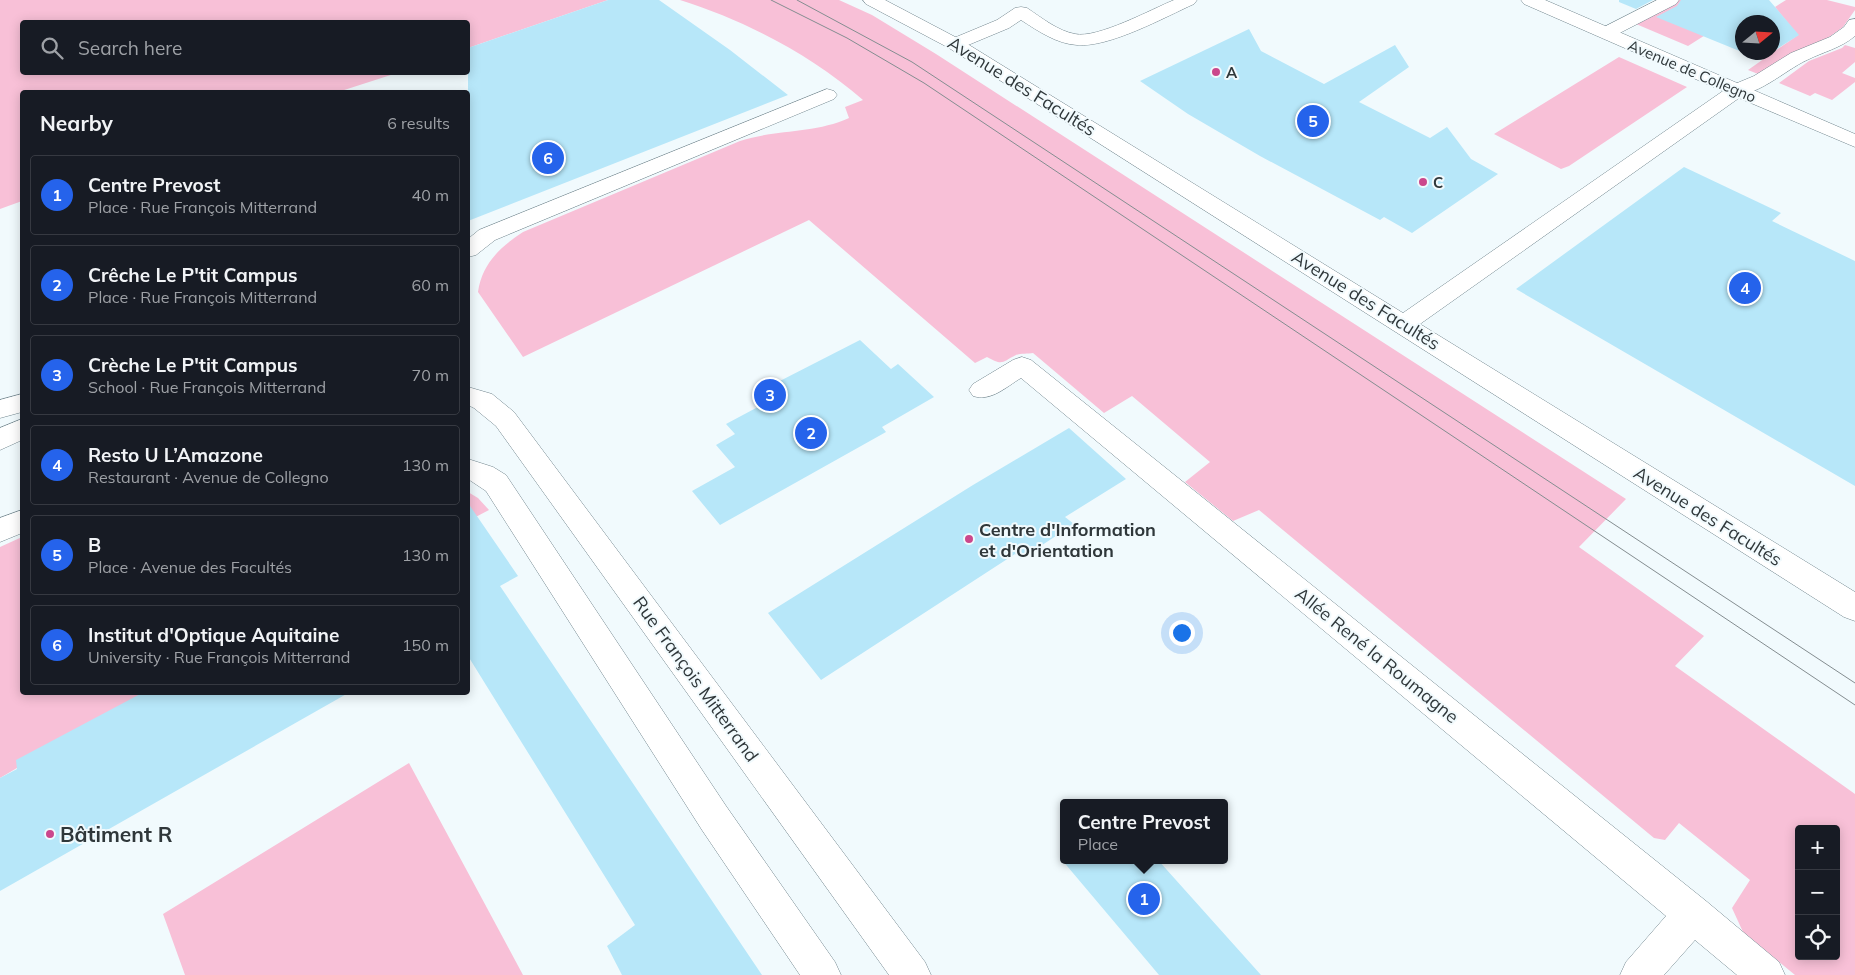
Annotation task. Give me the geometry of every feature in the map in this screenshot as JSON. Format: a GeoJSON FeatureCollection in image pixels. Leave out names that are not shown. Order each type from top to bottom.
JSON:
{"type":"FeatureCollection","features":[{"type":"Feature","properties":{"kind":"street","name":"Avenue des Facultés"},"geometry":{"type":"LineString","coordinates":[[872,0],[955,44],[1855,608]]}},
{"type":"Feature","properties":{"kind":"street"},"geometry":{"type":"LineString","coordinates":[[955,44],[1003,24],[1021,12],[1050,30],[1077,41],[1106,35],[1188,0]]}},
{"type":"Feature","properties":{"kind":"street","name":"Avenue de Collegno"},"geometry":{"type":"LineString","coordinates":[[1530,0],[1855,141]]}},
{"type":"Feature","properties":{"kind":"street"},"geometry":{"type":"LineString","coordinates":[[1606,33],[1670,0]]}},
{"type":"Feature","properties":{"kind":"street"},"geometry":{"type":"LineString","coordinates":[[1404,324],[1737,90],[1752,86],[1798,56],[1832,43],[1852,30],[1855,24]]}},
{"type":"Feature","properties":{"kind":"street"},"geometry":{"type":"LineString","coordinates":[[470,248],[488,235],[827,95]]}},
{"type":"Feature","properties":{"kind":"street","name":"Allée René la Roumagne"},"geometry":{"type":"LineString","coordinates":[[982,390],[1022,366],[1766,975]]}},
{"type":"Feature","properties":{"kind":"street","name":"Rue François Mitterrand"},"geometry":{"type":"LineString","coordinates":[[470,397],[483,401],[505,419],[912,975]]}},
{"type":"Feature","properties":{"kind":"street"},"geometry":{"type":"LineString","coordinates":[[0,409],[20,404]]}},
{"type":"Feature","properties":{"kind":"street"},"geometry":{"type":"LineString","coordinates":[[0,440],[20,431]]}},
{"type":"Feature","properties":{"kind":"street"},"geometry":{"type":"LineString","coordinates":[[470,469],[483,474],[496,483],[714,818],[822,975]]}},
{"type":"Feature","properties":{"kind":"street"},"geometry":{"type":"LineString","coordinates":[[0,531],[20,522]]}},
{"type":"Feature","properties":{"kind":"street"},"geometry":{"type":"LineString","coordinates":[[1639,975],[1693,914]]}},
{"type":"Feature","properties":{"kind":"shaded area"},"geometry":{"type":"Polygon","coordinates":[[[0,0],[608,0],[470,47],[470,20],[20,20],[20,75],[391,75],[344,90],[20,90],[20,202],[0,209],[0,0]]]}},
{"type":"Feature","properties":{"kind":"shaded area"},"geometry":{"type":"Polygon","coordinates":[[[680,0],[839,0],[872,15],[936,54],[1626,499],[1579,547],[1704,636],[1675,666],[1855,794],[1855,975],[1795,975],[1743,932],[1732,908],[1750,880],[1679,823],[1665,840],[1654,838],[1259,510],[1233,521],[1185,482],[1210,462],[1132,396],[1104,413],[1033,353],[1018,354],[1002,362],[987,357],[975,363],[809,220],[523,357],[478,292],[483,273],[493,257],[515,238],[523,232],[740,141],[754,137],[822,127],[849,118],[845,107],[863,100],[843,83],[799,54],[729,18],[680,0]]]}},
{"type":"Feature","properties":{"kind":"shaded area"},"geometry":{"type":"Polygon","coordinates":[[[1676,0],[1713,0],[1729,20],[1688,46],[1636,24],[1676,0]]]}},
{"type":"Feature","properties":{"kind":"shaded area"},"geometry":{"type":"Polygon","coordinates":[[[1786,0],[1827,0],[1855,7],[1855,10],[1843,27],[1825,40],[1763,76],[1748,70],[1762,60],[1780,60],[1780,48],[1798,35],[1775,7],[1786,0]]]}},
{"type":"Feature","properties":{"kind":"shaded area"},"geometry":{"type":"Polygon","coordinates":[[[1845,45],[1855,48],[1855,62],[1842,73],[1855,78],[1855,82],[1832,100],[1815,93],[1810,96],[1779,83],[1809,61],[1842,48],[1845,45]]]}},
{"type":"Feature","properties":{"kind":"shaded area"},"geometry":{"type":"Polygon","coordinates":[[[1619,57],[1687,87],[1569,166],[1561,169],[1494,134],[1619,57]]]}},
{"type":"Feature","properties":{"kind":"shaded area"},"geometry":{"type":"Polygon","coordinates":[[[470,493],[478,498],[489,510],[470,520],[470,493]]]}},
{"type":"Feature","properties":{"kind":"shaded area"},"geometry":{"type":"Polygon","coordinates":[[[20,538],[20,695],[141,695],[0,778],[0,547],[20,538]]]}},
{"type":"Feature","properties":{"kind":"shaded area"},"geometry":{"type":"Polygon","coordinates":[[[409,763],[523,975],[185,975],[163,914],[409,763]]]}},
{"type":"Feature","properties":{"kind":"building"},"geometry":{"type":"Polygon","coordinates":[[[608,0],[659,0],[730,50],[788,95],[470,220],[470,90],[468,90],[468,75],[470,75],[470,47],[608,0]]]}},
{"type":"Feature","properties":{"kind":"building"},"geometry":{"type":"Polygon","coordinates":[[[1619,0],[1653,0],[1636,9],[1619,2],[1619,0]]]}},
{"type":"Feature","properties":{"kind":"building"},"geometry":{"type":"Polygon","coordinates":[[[1681,0],[1769,0],[1799,35],[1780,47],[1780,15],[1735,15],[1735,49],[1656,17],[1677,6],[1681,0]]]}},
{"type":"Feature","properties":{"kind":"building"},"geometry":{"type":"Polygon","coordinates":[[[1249,29],[1261,51],[1324,84],[1395,45],[1409,67],[1359,102],[1430,138],[1447,127],[1471,159],[1498,174],[1412,233],[1384,217],[1380,220],[1260,156],[1188,114],[1140,81],[1249,29]]]}},
{"type":"Feature","properties":{"kind":"building"},"geometry":{"type":"Polygon","coordinates":[[[1684,167],[1781,213],[1772,221],[1855,261],[1855,486],[1516,289],[1684,167]]]}},
{"type":"Feature","properties":{"kind":"building"},"geometry":{"type":"Polygon","coordinates":[[[860,340],[891,369],[898,364],[934,397],[882,427],[886,432],[720,525],[692,491],[735,467],[716,445],[735,434],[726,424],[784,393],[774,384],[860,340]]]}},
{"type":"Feature","properties":{"kind":"building","name":"Centre d'Information et d'Orientation"},"geometry":{"type":"Polygon","coordinates":[[[1069,428],[1126,479],[1065,517],[1074,524],[1021,559],[1015,554],[821,680],[768,613],[973,485],[1069,428]]]}},
{"type":"Feature","properties":{"kind":"building"},"geometry":{"type":"Polygon","coordinates":[[[470,506],[518,576],[500,586],[762,975],[622,975],[607,946],[635,925],[470,659],[470,506]]]}},
{"type":"Feature","properties":{"kind":"building","name":"Bâtiment R"},"geometry":{"type":"Polygon","coordinates":[[[138,695],[345,695],[0,891],[0,778],[17,769],[16,760],[138,695]]]}},
{"type":"Feature","properties":{"kind":"building"},"geometry":{"type":"Polygon","coordinates":[[[1065,864],[1162,864],[1261,975],[1159,975],[1065,864]]]}},
{"type":"Feature","properties":{"kind":"tram line"},"geometry":{"type":"LineString","coordinates":[[771,0],[847,38],[924,83],[1855,705]]}},
{"type":"Feature","properties":{"kind":"tram line"},"geometry":{"type":"LineString","coordinates":[[797,0],[912,62],[1855,683]]}},
{"type":"Feature","properties":{"kind":"place","name":"A"},"geometry":{"type":"Point","coordinates":[1216,72]}},
{"type":"Feature","properties":{"kind":"place","name":"B"},"geometry":{"type":"Point","coordinates":[1313,121]}},
{"type":"Feature","properties":{"kind":"place","name":"Institut d'Optique Aquitaine"},"geometry":{"type":"Point","coordinates":[548,158]}},
{"type":"Feature","properties":{"kind":"place","name":"C"},"geometry":{"type":"Point","coordinates":[1423,182]}},
{"type":"Feature","properties":{"kind":"place","name":"Resto U L’Amazone"},"geometry":{"type":"Point","coordinates":[1745,288]}},
{"type":"Feature","properties":{"kind":"place","name":"Crèche Le P'tit Campus"},"geometry":{"type":"Point","coordinates":[770,395]}},
{"type":"Feature","properties":{"kind":"place","name":"Crêche Le P'tit Campus"},"geometry":{"type":"Point","coordinates":[811,433]}},
{"type":"Feature","properties":{"kind":"place","name":"Centre d'Information et d'Orientation"},"geometry":{"type":"Point","coordinates":[969,539]}},
{"type":"Feature","properties":{"kind":"place","name":"Bâtiment R"},"geometry":{"type":"Point","coordinates":[50,834]}},
{"type":"Feature","properties":{"kind":"place","name":"Centre Prevost"},"geometry":{"type":"Point","coordinates":[1144,899]}}]}
